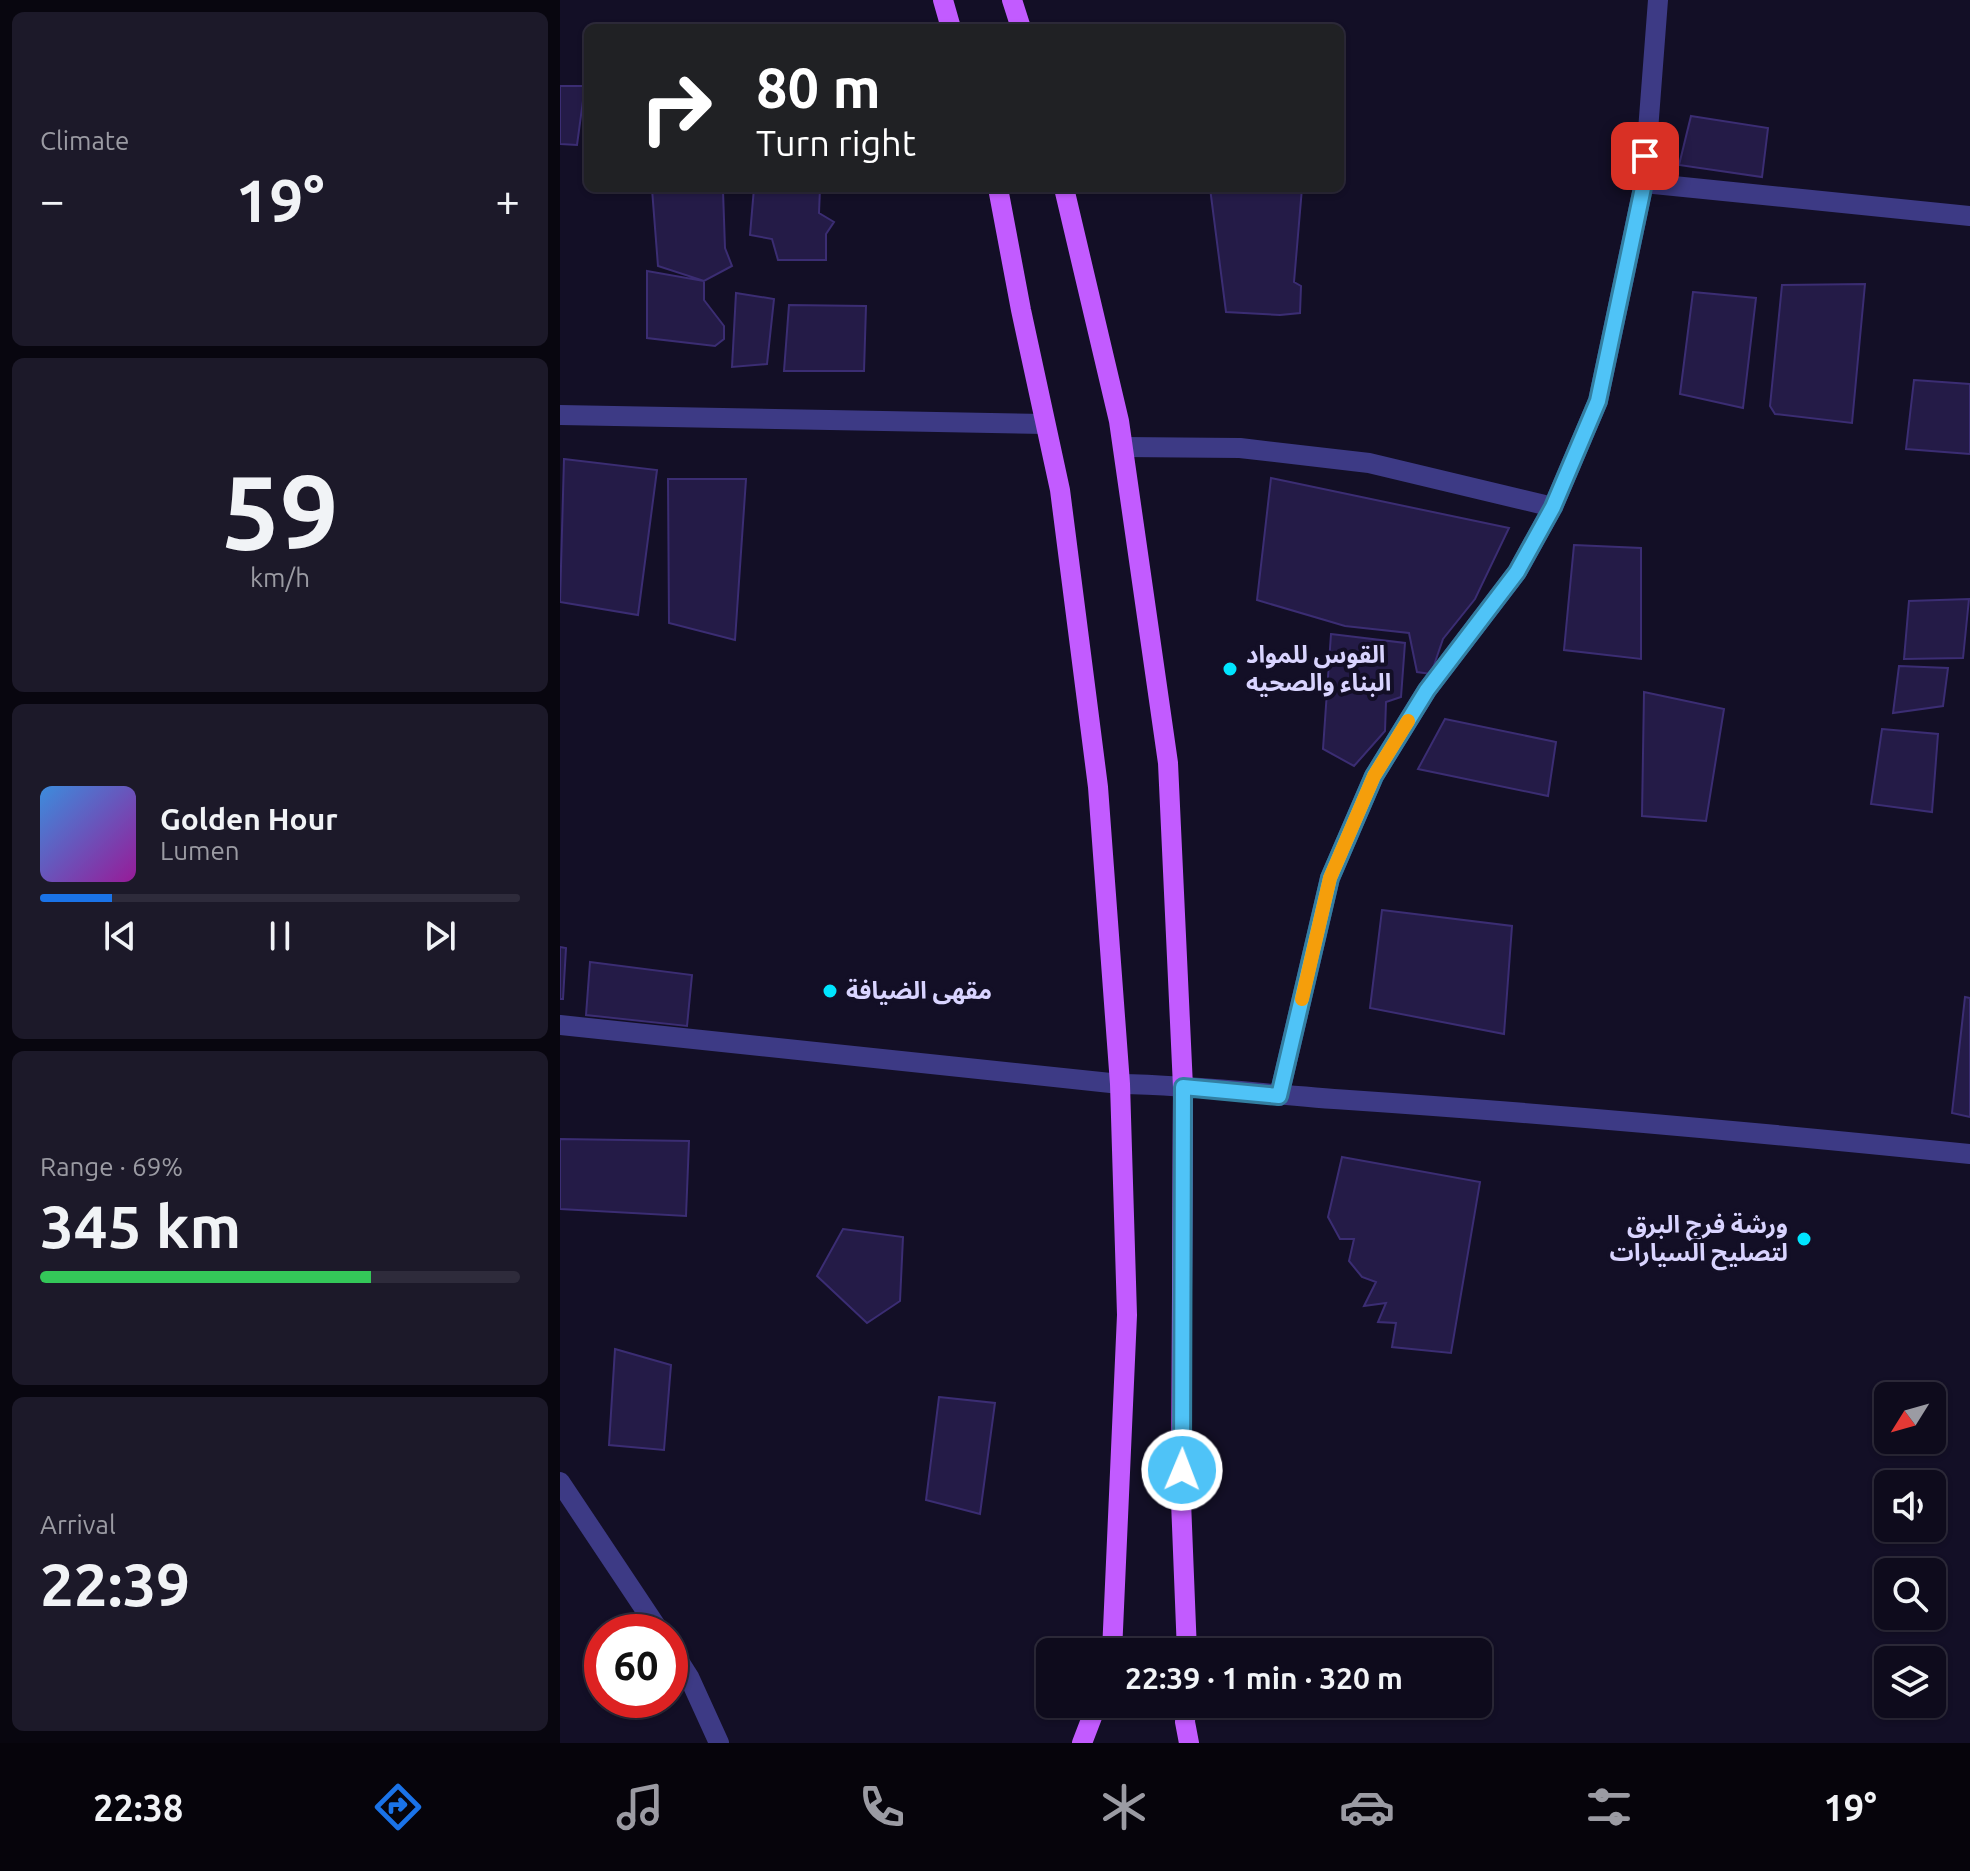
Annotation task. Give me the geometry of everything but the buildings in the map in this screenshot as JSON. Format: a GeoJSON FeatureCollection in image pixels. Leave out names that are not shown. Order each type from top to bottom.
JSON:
{"type":"FeatureCollection","features":[{"type":"Feature","properties":{"kind":"main road"},"geometry":{"type":"LineString","coordinates":[[943,0],[950,24]]}},
{"type":"Feature","properties":{"kind":"main road"},"geometry":{"type":"LineString","coordinates":[[1012,0],[1020,24]]}},
{"type":"Feature","properties":{"kind":"main road"},"geometry":{"type":"LineString","coordinates":[[999,192],[1060,490],[1098,787],[1120,1084],[1127,1315],[1113,1638]]}},
{"type":"Feature","properties":{"kind":"main road"},"geometry":{"type":"LineString","coordinates":[[1065,192],[1123,447],[1168,763],[1183,1087],[1181,1501],[1186,1638]]}},
{"type":"Feature","properties":{"kind":"main road"},"geometry":{"type":"LineString","coordinates":[[1082,1743],[1092,1718]]}},
{"type":"Feature","properties":{"kind":"main road"},"geometry":{"type":"LineString","coordinates":[[1185,1718],[1189,1743]]}},
{"type":"Feature","properties":{"kind":"street"},"geometry":{"type":"LineString","coordinates":[[1279,1096],[1330,878],[1374,776],[1427,690],[1517,572],[1553,507],[1598,401],[1644,183],[1658,0]]}},
{"type":"Feature","properties":{"kind":"street"},"geometry":{"type":"LineString","coordinates":[[1644,183],[1970,216]]}},
{"type":"Feature","properties":{"kind":"street"},"geometry":{"type":"LineString","coordinates":[[560,415],[1045,424]]}},
{"type":"Feature","properties":{"kind":"street"},"geometry":{"type":"LineString","coordinates":[[1123,447],[1240,448],[1369,463],[1553,507]]}},
{"type":"Feature","properties":{"kind":"street"},"geometry":{"type":"LineString","coordinates":[[560,1025],[1120,1084],[1453,1107],[1970,1154]]}},
{"type":"Feature","properties":{"kind":"street"},"geometry":{"type":"LineString","coordinates":[[560,1482],[648,1614]]}},
{"type":"Feature","properties":{"kind":"street"},"geometry":{"type":"LineString","coordinates":[[688,1675],[719,1743]]}},
{"type":"Feature","properties":{"kind":"slow traffic"},"geometry":{"type":"LineString","coordinates":[[1302,999],[1330,878],[1374,776],[1408,721]]}},
{"type":"Feature","properties":{"kind":"place","name":"القوس للمواد البناء والصحيه"},"geometry":{"type":"Point","coordinates":[1230,669]}},
{"type":"Feature","properties":{"kind":"place","name":"مقهى الضيافة"},"geometry":{"type":"Point","coordinates":[830,991]}},
{"type":"Feature","properties":{"kind":"place","name":"ورشة فرج البرق لتصليح السيارات"},"geometry":{"type":"Point","coordinates":[1804,1239]}},
{"type":"Feature","properties":{"kind":"route"},"geometry":{"type":"LineString","coordinates":[[1182,1470],[1183,1087],[1279,1096],[1330,878],[1374,776],[1427,690],[1517,572],[1553,507],[1598,401],[1644,183],[1645,156]]}}]}
